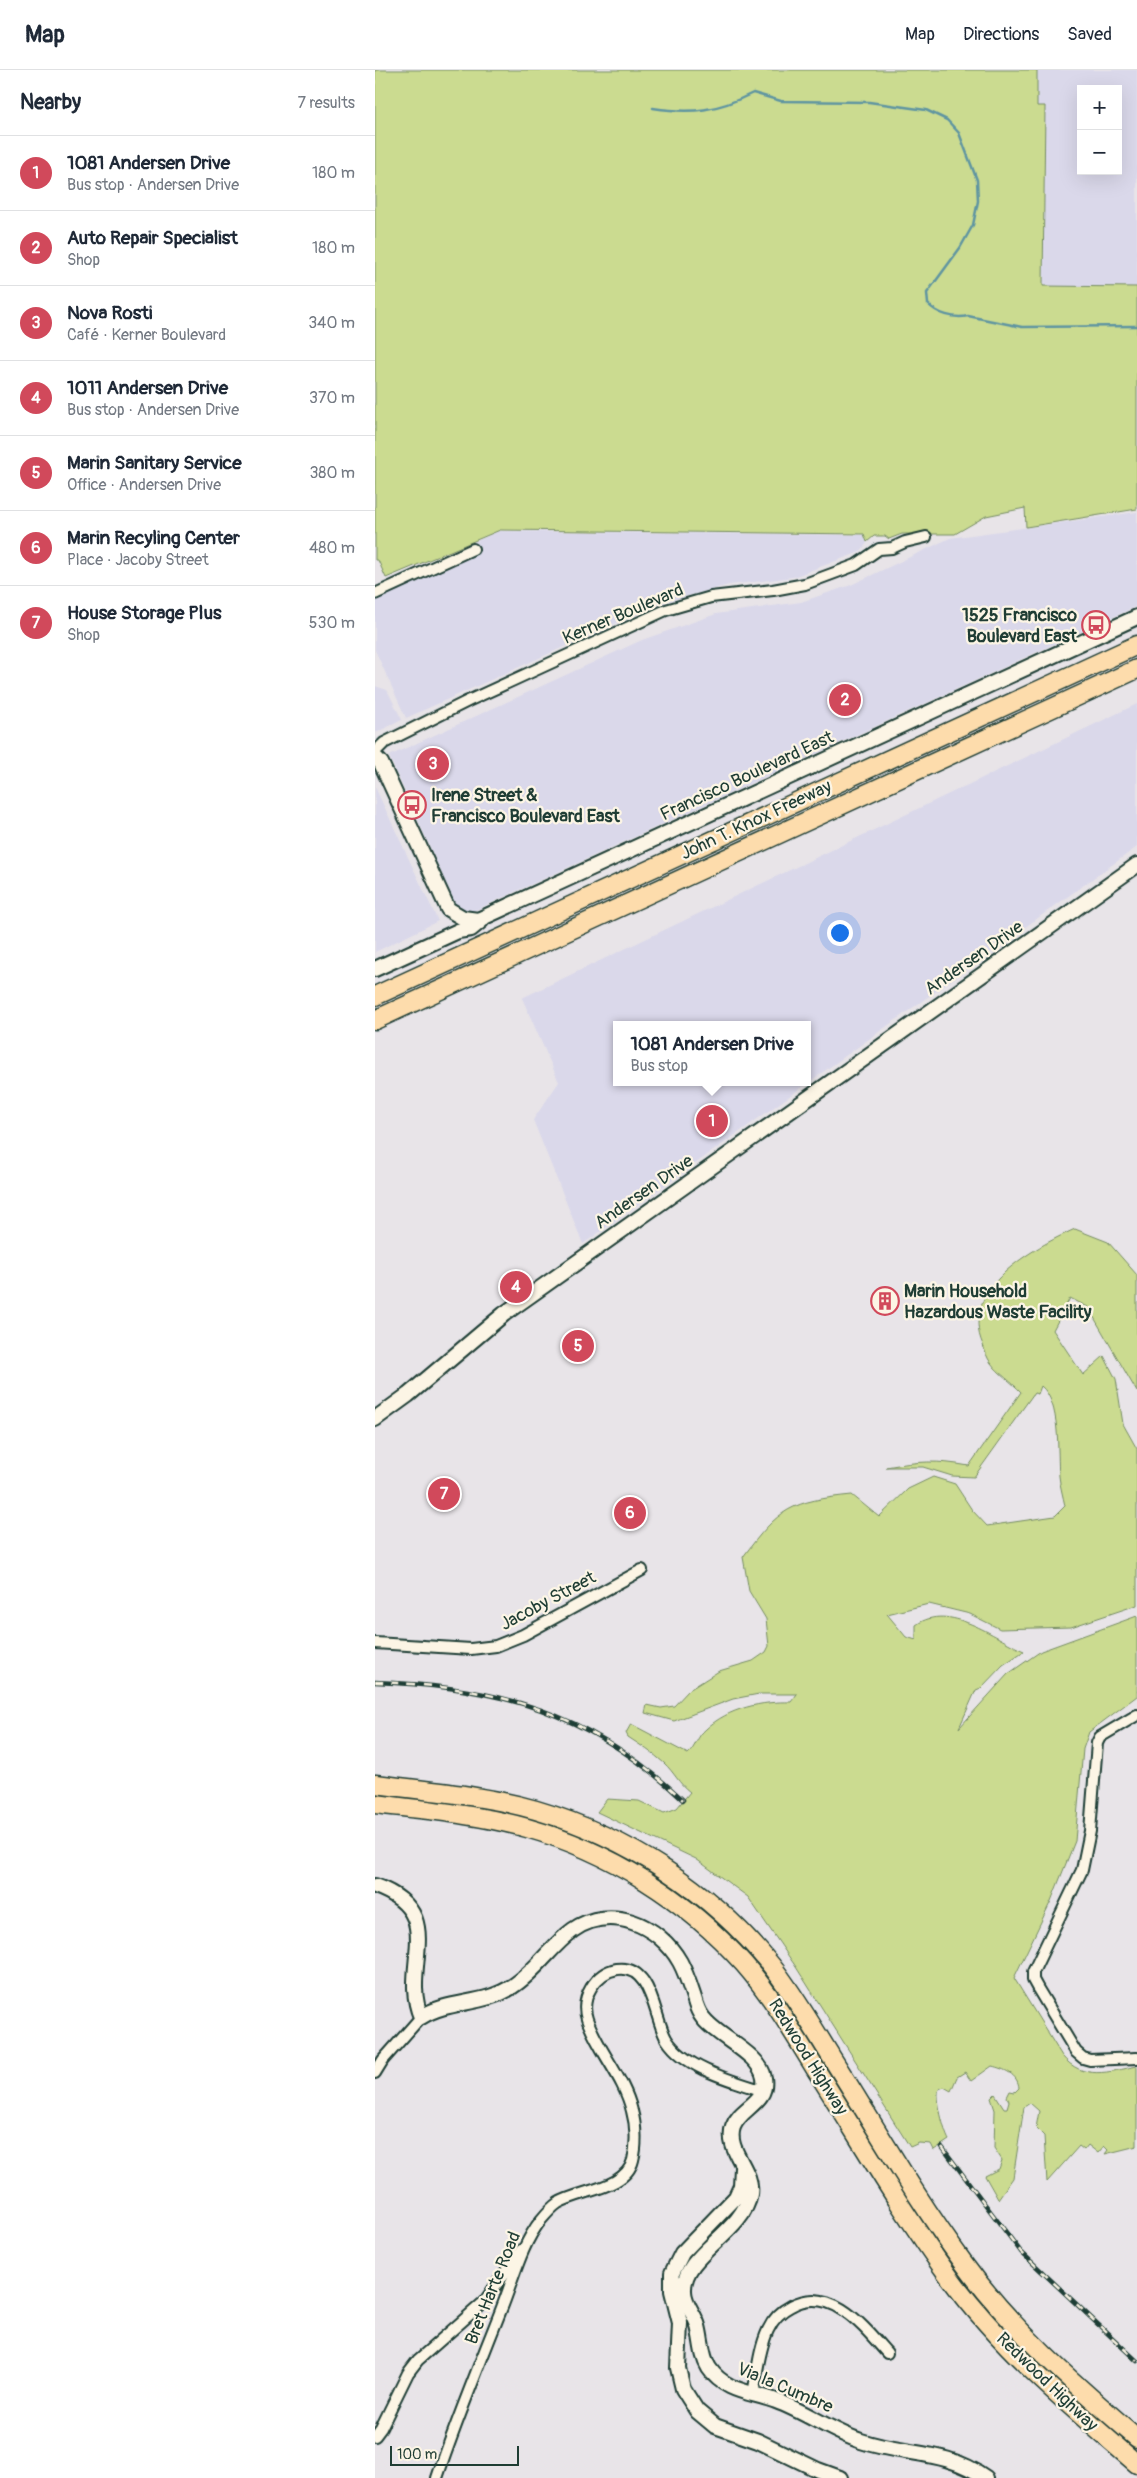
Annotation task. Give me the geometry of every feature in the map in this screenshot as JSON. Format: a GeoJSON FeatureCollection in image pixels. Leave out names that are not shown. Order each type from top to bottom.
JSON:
{"type":"FeatureCollection","features":[{"type":"Feature","properties":{"kind":"highway","name":"John T. Knox Freeway"},"geometry":{"type":"LineString","coordinates":[[375,996],[1137,644]]}},
{"type":"Feature","properties":{"kind":"highway","name":"John T. Knox Freeway"},"geometry":{"type":"LineString","coordinates":[[375,1020],[1137,669]]}},
{"type":"Feature","properties":{"kind":"highway","name":"Redwood Highway"},"geometry":{"type":"LineString","coordinates":[[375,1784],[481,1797],[555,1816],[625,1846],[673,1875],[704,1898],[745,1936],[782,1980],[928,2210],[976,2279],[1024,2336],[1106,2412],[1137,2437]]}},
{"type":"Feature","properties":{"kind":"highway","name":"Redwood Highway"},"geometry":{"type":"LineString","coordinates":[[375,1804],[491,1819],[561,1839],[628,1871],[675,1901],[705,1925],[745,1965],[768,1994],[918,2232],[967,2300],[1037,2377],[1137,2464]]}},
{"type":"Feature","properties":{"kind":"street","name":"Kerner Boulevard"},"geometry":{"type":"LineString","coordinates":[[375,752],[384,743],[468,701],[666,610],[711,597],[773,590],[805,584],[850,567],[879,549],[892,548],[905,542],[926,537]]}},
{"type":"Feature","properties":{"kind":"street"},"geometry":{"type":"LineString","coordinates":[[375,594],[473,549]]}},
{"type":"Feature","properties":{"kind":"street","name":"Francisco Boulevard East"},"geometry":{"type":"LineString","coordinates":[[375,969],[461,925],[471,929],[483,919],[1137,617]]}},
{"type":"Feature","properties":{"kind":"street"},"geometry":{"type":"LineString","coordinates":[[375,757],[381,763],[448,909],[449,918],[461,925]]}},
{"type":"Feature","properties":{"kind":"street","name":"Andersen Drive"},"geometry":{"type":"LineString","coordinates":[[375,1419],[512,1309],[1137,865]]}},
{"type":"Feature","properties":{"kind":"street","name":"Jacoby Street"},"geometry":{"type":"LineString","coordinates":[[375,1643],[471,1649],[495,1646],[523,1635],[642,1570]]}},
{"type":"Feature","properties":{"kind":"street"},"geometry":{"type":"LineString","coordinates":[[1137,1715],[1100,1737],[1097,1743],[1090,1831],[1082,1870],[1033,1972],[1033,1980],[1076,2052],[1090,2060],[1137,2058]]}},
{"type":"Feature","properties":{"kind":"street"},"geometry":{"type":"LineString","coordinates":[[375,1886],[401,1901],[409,1909],[418,1925],[419,1940],[415,1992],[421,2017]]}},
{"type":"Feature","properties":{"kind":"street"},"geometry":{"type":"LineString","coordinates":[[375,2073],[383,2060],[421,2017],[437,2007],[488,1999],[514,1986],[565,1937],[586,1923],[605,1917],[628,1920],[656,1935],[672,1951],[680,1961],[700,2015],[713,2028],[758,2064],[764,2076],[763,2091]]}},
{"type":"Feature","properties":{"kind":"street","name":"Bret Harte Road"},"geometry":{"type":"LineString","coordinates":[[437,2478],[467,2392],[528,2241],[542,2220],[557,2204],[578,2194],[613,2182],[630,2169],[633,2161],[635,2126],[633,2112],[620,2080],[587,2018],[586,2009],[590,1989],[601,1976],[617,1969],[626,1970],[637,1975],[647,1986],[664,2034],[676,2049],[713,2074],[763,2091]]}},
{"type":"Feature","properties":{"kind":"street","name":"Via la Cumbre"},"geometry":{"type":"LineString","coordinates":[[763,2091],[755,2103],[738,2118],[733,2127],[733,2142],[742,2167],[741,2186],[736,2197],[676,2262],[671,2278],[681,2302],[698,2326],[703,2353],[709,2368],[716,2377],[730,2387],[782,2403],[860,2440],[944,2457],[967,2466],[986,2478]]}},
{"type":"Feature","properties":{"kind":"street"},"geometry":{"type":"LineString","coordinates":[[375,2436],[408,2373],[418,2360],[484,2302],[528,2241]]}},
{"type":"Feature","properties":{"kind":"street"},"geometry":{"type":"LineString","coordinates":[[753,2394],[766,2333],[779,2314],[797,2303],[817,2300],[837,2306],[849,2314],[887,2352]]}},
{"type":"Feature","properties":{"kind":"street","name":"Via la Cumbre"},"geometry":{"type":"LineString","coordinates":[[681,2302],[681,2328],[677,2358],[680,2379],[687,2399],[700,2414],[718,2428],[758,2441],[818,2470],[840,2478]]}},
{"type":"Feature","properties":{"kind":"shaded area"},"geometry":{"type":"Polygon","coordinates":[[[1037,70],[1137,70],[1137,287],[1043,287],[1045,107],[1037,106],[1037,70]]]}},
{"type":"Feature","properties":{"kind":"shaded area"},"geometry":{"type":"Polygon","coordinates":[[[1137,512],[1137,606],[469,913],[457,907],[389,756],[642,640],[716,614],[801,602],[851,585],[950,538],[1137,512]]]}},
{"type":"Feature","properties":{"kind":"shaded area"},"geometry":{"type":"Polygon","coordinates":[[[498,531],[864,535],[867,543],[860,552],[793,577],[729,585],[661,603],[406,718],[375,650],[375,588],[498,531]]]}},
{"type":"Feature","properties":{"kind":"shaded area"},"geometry":{"type":"Polygon","coordinates":[[[375,686],[387,690],[402,720],[375,733],[375,686]]]}},
{"type":"Feature","properties":{"kind":"shaded area"},"geometry":{"type":"Polygon","coordinates":[[[1137,704],[1137,847],[811,1081],[811,1021],[613,1021],[613,1086],[803,1086],[583,1244],[533,1120],[559,1082],[522,998],[1137,704]]]}},
{"type":"Feature","properties":{"kind":"shaded area"},"geometry":{"type":"Polygon","coordinates":[[[375,787],[438,921],[375,952],[375,787]]]}},
{"type":"Feature","properties":{"kind":"green space"},"geometry":{"type":"Polygon","coordinates":[[[375,70],[1037,70],[1037,106],[1045,106],[1043,286],[1137,287],[1137,509],[1026,527],[1025,508],[986,516],[955,534],[902,534],[889,539],[885,536],[874,536],[867,542],[864,534],[500,530],[386,578],[378,560],[375,560],[375,70]]]}},
{"type":"Feature","properties":{"kind":"green space"},"geometry":{"type":"Polygon","coordinates":[[[1075,1229],[1108,1242],[1137,1275],[1137,1392],[1088,1307],[1070,1298],[1053,1330],[1083,1375],[1104,1356],[1116,1379],[1123,1424],[1137,1449],[1137,1605],[1071,1627],[1000,1629],[970,1614],[929,1604],[887,1614],[906,1637],[916,1640],[916,1625],[929,1619],[943,1617],[971,1624],[1024,1651],[1003,1665],[981,1688],[976,1690],[959,1728],[1008,1674],[1041,1651],[1137,1616],[1137,1696],[1089,1732],[1083,1749],[1075,1841],[1051,1901],[1014,1978],[1062,2056],[1070,2064],[1088,2072],[1097,2073],[1137,2066],[1137,2146],[1105,2154],[1108,2150],[1104,2146],[1098,2153],[1088,2145],[1084,2150],[1079,2146],[1047,2182],[1044,2136],[1036,2128],[1039,2111],[1030,2103],[1024,2107],[1013,2178],[998,2199],[985,2176],[999,2169],[1002,2160],[994,2148],[995,2110],[991,2098],[995,2094],[1004,2108],[1007,2108],[1009,2101],[1007,2097],[1010,2091],[1015,2092],[1019,2088],[1013,2076],[1006,2071],[992,2066],[971,2081],[965,2072],[957,2077],[951,2091],[944,2087],[939,2089],[938,2099],[949,2140],[934,2150],[931,2144],[919,2143],[910,2147],[796,1967],[748,1897],[696,1859],[597,1812],[607,1799],[639,1801],[664,1813],[677,1808],[690,1792],[664,1763],[628,1737],[626,1733],[631,1724],[688,1754],[703,1732],[725,1716],[746,1707],[791,1702],[797,1694],[759,1694],[733,1699],[674,1721],[645,1713],[647,1705],[661,1708],[674,1706],[689,1690],[719,1671],[753,1661],[766,1652],[769,1646],[766,1619],[749,1591],[743,1557],[777,1517],[800,1504],[831,1497],[852,1495],[879,1517],[908,1489],[933,1477],[955,1484],[972,1510],[987,1526],[1055,1516],[1065,1506],[1059,1476],[1055,1415],[1052,1403],[1041,1386],[1038,1394],[1034,1393],[974,1477],[952,1476],[923,1467],[886,1467],[928,1462],[969,1466],[1021,1392],[998,1371],[987,1357],[978,1325],[981,1306],[990,1289],[1004,1273],[1021,1259],[1039,1247],[1075,1229]]]}},
{"type":"Feature","properties":{"kind":"waterway"},"geometry":{"type":"LineString","coordinates":[[653,108],[680,111],[704,110],[728,104],[753,93],[781,101],[869,102],[926,110],[947,120],[959,133],[977,180],[978,201],[973,225],[960,248],[927,293],[928,304],[936,311],[946,315],[968,316],[1022,327],[1137,326]]}},
{"type":"Feature","properties":{"kind":"railway"},"geometry":{"type":"LineString","coordinates":[[375,1682],[462,1690],[503,1698],[541,1710],[578,1725],[614,1745],[649,1770],[683,1800]]}},
{"type":"Feature","properties":{"kind":"railway"},"geometry":{"type":"LineString","coordinates":[[942,2147],[1021,2252],[1137,2361]]}},
{"type":"Feature","properties":{"kind":"place","name":"1525 Francisco Boulevard East"},"geometry":{"type":"Point","coordinates":[1096,625]}},
{"type":"Feature","properties":{"kind":"place","name":"Auto Repair Specialist"},"geometry":{"type":"Point","coordinates":[845,700]}},
{"type":"Feature","properties":{"kind":"place","name":"Nova Rosti"},"geometry":{"type":"Point","coordinates":[433,764]}},
{"type":"Feature","properties":{"kind":"place","name":"Irene Street & Francisco Boulevard East"},"geometry":{"type":"Point","coordinates":[412,805]}},
{"type":"Feature","properties":{"kind":"place","name":"1081 Andersen Drive"},"geometry":{"type":"Point","coordinates":[712,1121]}},
{"type":"Feature","properties":{"kind":"place","name":"1011 Andersen Drive"},"geometry":{"type":"Point","coordinates":[516,1287]}},
{"type":"Feature","properties":{"kind":"place","name":"Marin Household Hazardous Waste Facility"},"geometry":{"type":"Point","coordinates":[885,1301]}},
{"type":"Feature","properties":{"kind":"place","name":"Marin Sanitary Service"},"geometry":{"type":"Point","coordinates":[578,1346]}},
{"type":"Feature","properties":{"kind":"place","name":"House Storage Plus"},"geometry":{"type":"Point","coordinates":[444,1494]}},
{"type":"Feature","properties":{"kind":"place","name":"Marin Recyling Center"},"geometry":{"type":"Point","coordinates":[630,1513]}}]}
